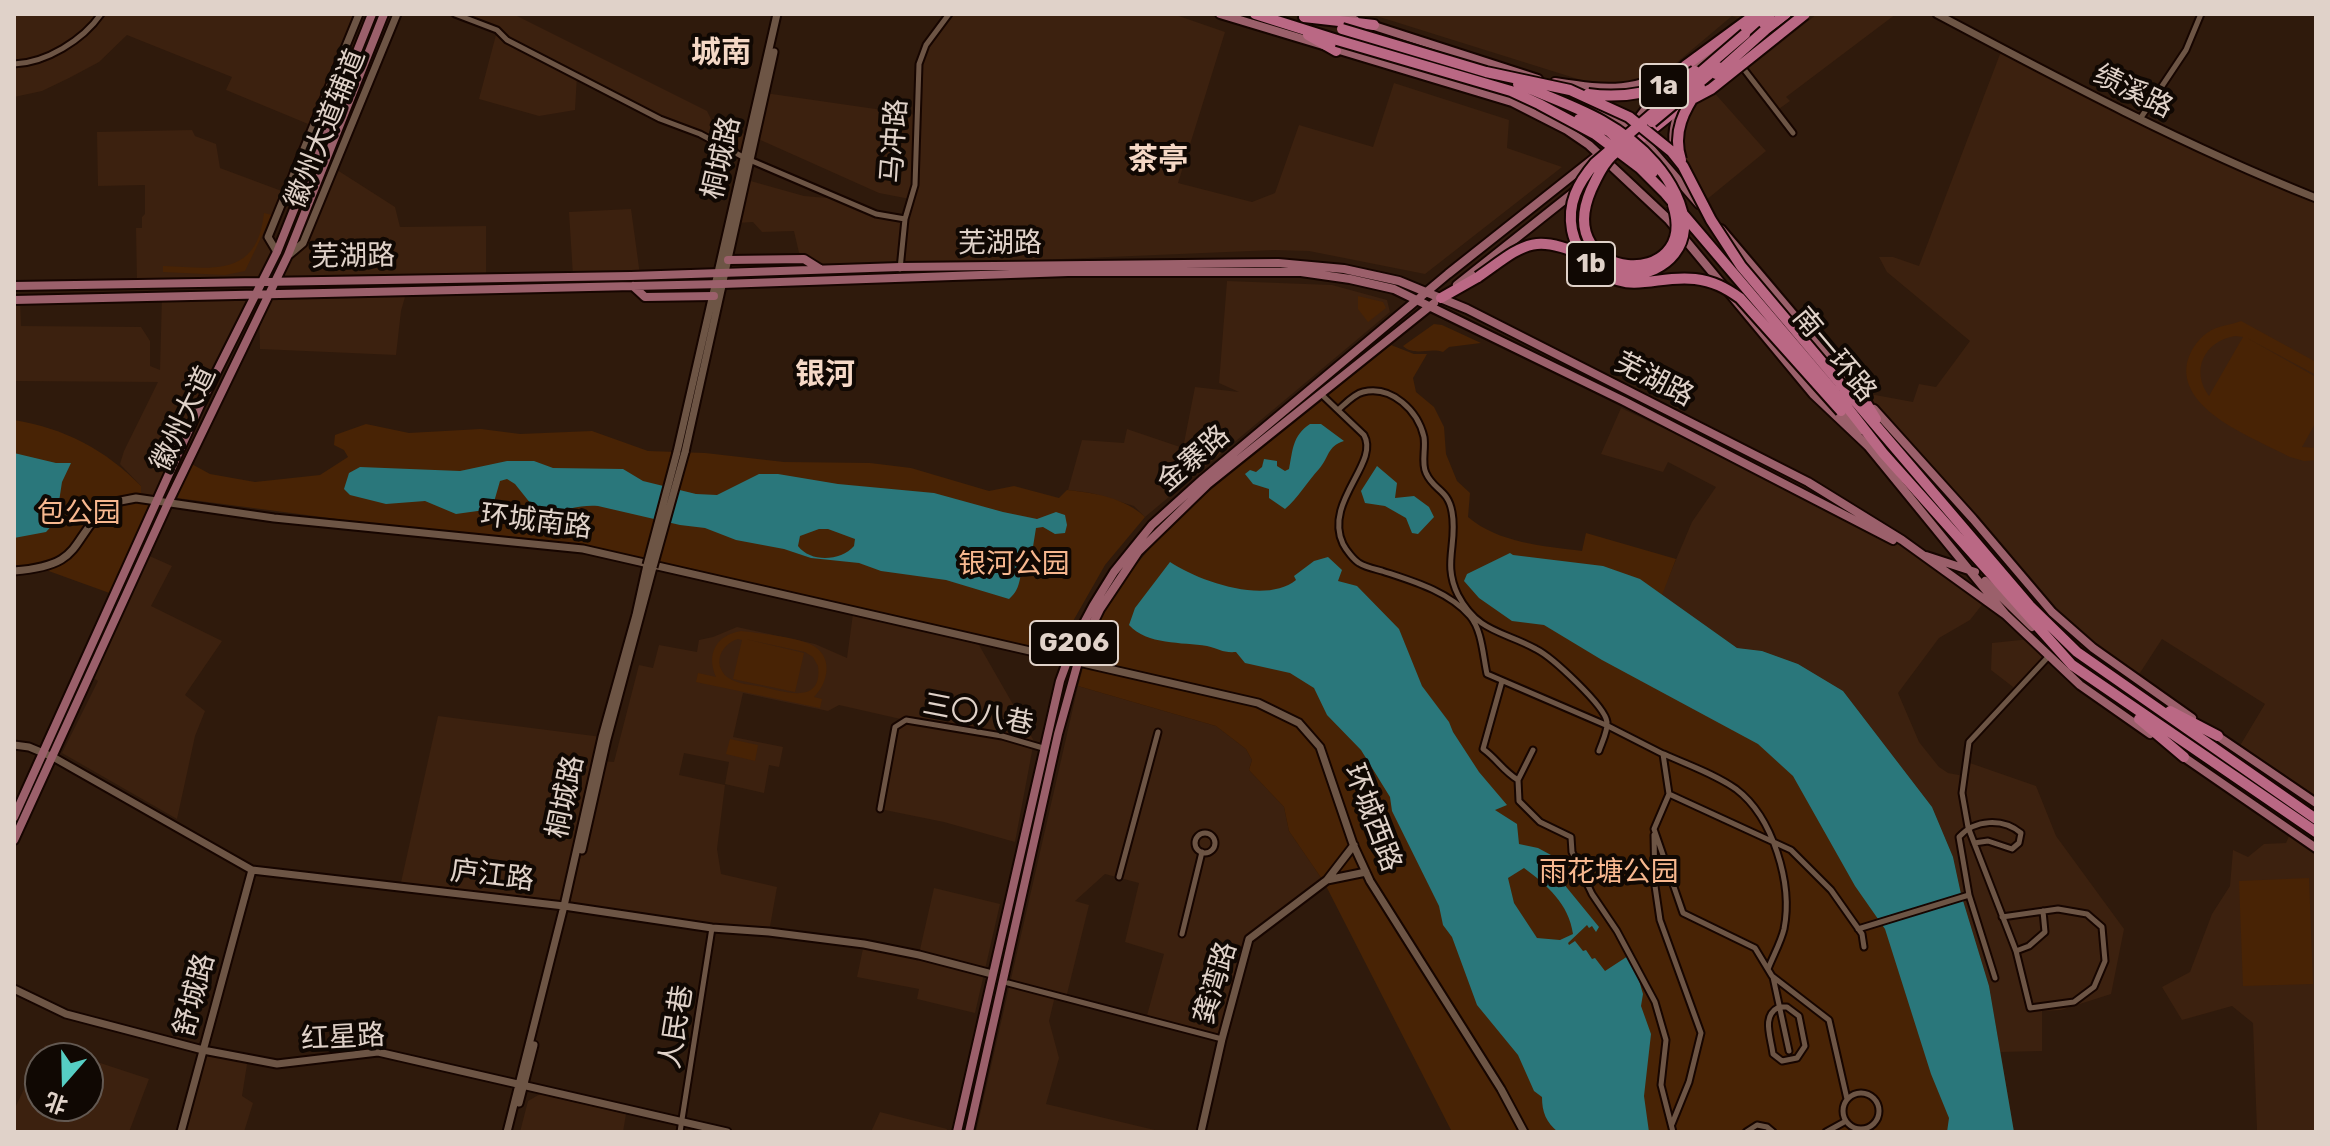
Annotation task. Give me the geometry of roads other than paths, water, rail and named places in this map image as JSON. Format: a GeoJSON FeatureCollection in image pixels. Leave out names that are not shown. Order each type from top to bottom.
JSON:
{"type":"FeatureCollection","features":[{"type":"Feature","properties":{"kind":"highway","name":"南一环路"},"geometry":{"type":"LineString","coordinates":[[1255,14],[1337,45],[1511,91],[1595,134],[1640,168],[1851,404],[1892,444],[2030,606],[2077,652],[2316,819]]}},
{"type":"Feature","properties":{"kind":"highway"},"geometry":{"type":"LineString","coordinates":[[1685,66],[1758,14]]}},
{"type":"Feature","properties":{"kind":"highway"},"geometry":{"type":"LineString","coordinates":[[1745,34],[1770,14]]}},
{"type":"Feature","properties":{"kind":"highway"},"geometry":{"type":"LineString","coordinates":[[1539,104],[1609,131],[1618,139],[1627,146],[1636,154],[1668,189],[1678,221],[1674,246],[1658,260],[1624,267],[1604,258],[1590,244],[1584,220],[1587,199],[1596,178],[1611,156],[1622,147],[1633,138],[1643,129],[1718,67],[1786,14]]}},
{"type":"Feature","properties":{"kind":"highway"},"geometry":{"type":"LineString","coordinates":[[1609,162],[1798,14]]}},
{"type":"Feature","properties":{"kind":"highway"},"geometry":{"type":"LineString","coordinates":[[1685,103],[1706,93],[1805,14]]}},
{"type":"Feature","properties":{"kind":"highway","name":"南一环路"},"geometry":{"type":"LineString","coordinates":[[1300,15],[1486,72],[1570,90],[1629,117],[1662,141],[1683,166],[1711,220],[1741,266],[1851,404],[1883,453],[2072,665],[2316,832]]}},
{"type":"Feature","properties":{"kind":"highway"},"geometry":{"type":"LineString","coordinates":[[1300,15],[1374,25]]}},
{"type":"Feature","properties":{"kind":"highway"},"geometry":{"type":"LineString","coordinates":[[1683,166],[1677,138],[1679,122],[1687,106],[1700,88],[1764,31]]}},
{"type":"Feature","properties":{"kind":"highway","name":"1a"},"geometry":{"type":"LineString","coordinates":[[1570,90],[1613,96],[1650,91],[1690,74],[1745,34]]}},
{"type":"Feature","properties":{"kind":"highway","name":"1b"},"geometry":{"type":"LineString","coordinates":[[1745,34],[1595,163],[1584,176],[1572,202],[1572,231],[1583,256],[1606,277],[1638,284],[1691,278],[1724,287],[1740,298],[1851,404]]}},
{"type":"Feature","properties":{"kind":"highway"},"geometry":{"type":"LineString","coordinates":[[1441,298],[1521,247],[1540,242],[1560,245],[1611,271],[1629,276],[1650,272],[1669,261],[1679,249],[1684,228],[1678,197],[1658,165],[1611,123],[1486,72]]}},
{"type":"Feature","properties":{"kind":"highway"},"geometry":{"type":"LineString","coordinates":[[2107,691],[2184,757]]}},
{"type":"Feature","properties":{"kind":"highway"},"geometry":{"type":"LineString","coordinates":[[2133,692],[2218,736]]}},
{"type":"Feature","properties":{"kind":"main road","name":"徽州大道"},"geometry":{"type":"LineString","coordinates":[[14,840],[156,501],[277,252],[372,14]]}},
{"type":"Feature","properties":{"kind":"main road","name":"徽州大道"},"geometry":{"type":"LineString","coordinates":[[14,817],[49,756],[288,255],[384,14]]}},
{"type":"Feature","properties":{"kind":"main road"},"geometry":{"type":"LineString","coordinates":[[1220,14],[1337,45],[1512,102],[1567,130],[1599,154],[1668,219],[1813,394],[1868,446],[1958,555],[2072,665]]}},
{"type":"Feature","properties":{"kind":"main road"},"geometry":{"type":"LineString","coordinates":[[1337,14],[1539,80],[1632,127],[1698,203],[1851,404],[1973,519],[2052,612],[2093,648],[2316,803]]}},
{"type":"Feature","properties":{"kind":"main road","name":"金寨路"},"geometry":{"type":"LineString","coordinates":[[957,1132],[1043,748],[1083,623],[1103,589],[1152,525],[1203,479],[1632,127],[1651,102],[1758,14]]}},
{"type":"Feature","properties":{"kind":"main road"},"geometry":{"type":"LineString","coordinates":[[1539,80],[1603,90],[1658,80],[1685,66]]}},
{"type":"Feature","properties":{"kind":"main road"},"geometry":{"type":"LineString","coordinates":[[1685,103],[1675,122],[1673,140],[1680,169],[1698,203]]}},
{"type":"Feature","properties":{"kind":"main road","name":"金寨路"},"geometry":{"type":"LineString","coordinates":[[969,1132],[1072,662],[1100,609],[1138,552],[1208,484],[1609,162]]}},
{"type":"Feature","properties":{"kind":"main road"},"geometry":{"type":"LineString","coordinates":[[728,260],[804,259],[821,270]]}},
{"type":"Feature","properties":{"kind":"main road","name":"芜湖路"},"geometry":{"type":"LineString","coordinates":[[14,286],[900,267],[1278,263],[1344,269],[1399,281],[1467,309],[1808,482],[1902,540],[2006,615]]}},
{"type":"Feature","properties":{"kind":"main road","name":"芜湖路"},"geometry":{"type":"LineString","coordinates":[[14,300],[720,284],[1068,272],[1301,272],[1379,286],[1430,306],[1624,401],[1918,553]]}},
{"type":"Feature","properties":{"kind":"main road"},"geometry":{"type":"LineString","coordinates":[[632,286],[645,297],[714,296]]}},
{"type":"Feature","properties":{"kind":"main road"},"geometry":{"type":"LineString","coordinates":[[1883,453],[1905,493]]}},
{"type":"Feature","properties":{"kind":"main road"},"geometry":{"type":"LineString","coordinates":[[1918,553],[1973,571],[2006,615],[2080,685],[2316,848]]}},
{"type":"Feature","properties":{"kind":"street"},"geometry":{"type":"LineString","coordinates":[[14,64],[26,64],[47,57],[76,38],[101,14]]}},
{"type":"Feature","properties":{"kind":"street","name":"徽州大道辅道"},"geometry":{"type":"LineString","coordinates":[[277,252],[268,237],[359,14]]}},
{"type":"Feature","properties":{"kind":"street","name":"徽州大道辅道"},"geometry":{"type":"LineString","coordinates":[[288,255],[303,243],[397,14]]}},
{"type":"Feature","properties":{"kind":"street"},"geometry":{"type":"LineString","coordinates":[[455,14],[497,30],[507,40],[660,119],[700,134],[748,160],[876,214],[905,219]]}},
{"type":"Feature","properties":{"kind":"street","name":"马冲路"},"geometry":{"type":"LineString","coordinates":[[900,278],[905,219],[915,185],[919,64],[926,45],[949,14]]}},
{"type":"Feature","properties":{"kind":"street","name":"绩溪路"},"geometry":{"type":"LineString","coordinates":[[1937,14],[2139,120],[2242,169],[2316,198]]}},
{"type":"Feature","properties":{"kind":"street"},"geometry":{"type":"LineString","coordinates":[[2139,120],[2186,50],[2201,14]]}},
{"type":"Feature","properties":{"kind":"street","name":"桐城路"},"geometry":{"type":"LineString","coordinates":[[722,272],[728,260],[778,15]]}},
{"type":"Feature","properties":{"kind":"street"},"geometry":{"type":"LineString","coordinates":[[1738,61],[1793,133]]}},
{"type":"Feature","properties":{"kind":"street","name":"桐城路"},"geometry":{"type":"LineString","coordinates":[[509,1132],[566,906],[602,737],[681,452],[748,160]]}},
{"type":"Feature","properties":{"kind":"street","name":"桐城路"},"geometry":{"type":"LineString","coordinates":[[681,452],[714,296],[720,284]]}},
{"type":"Feature","properties":{"kind":"street"},"geometry":{"type":"LineString","coordinates":[[1338,410],[1360,393],[1382,391],[1403,402],[1419,420],[1425,441],[1424,470],[1431,482],[1447,495],[1452,512],[1453,534],[1448,563],[1457,592],[1479,634],[1487,674],[1711,775],[1738,791],[1769,827],[1780,864],[1787,906],[1784,931],[1768,969]]}},
{"type":"Feature","properties":{"kind":"street"},"geometry":{"type":"LineString","coordinates":[[1321,394],[1369,443],[1338,518],[1343,544],[1357,563],[1426,586],[1502,635],[1536,649],[1565,671],[1605,715],[1608,726],[1599,751]]}},
{"type":"Feature","properties":{"kind":"street","name":"环城南路"},"geometry":{"type":"LineString","coordinates":[[14,571],[38,569],[63,559],[110,503],[127,498],[274,518],[583,549],[1072,662]]}},
{"type":"Feature","properties":{"kind":"street"},"geometry":{"type":"LineString","coordinates":[[2002,917],[2058,909],[2087,914],[2102,927],[2105,961],[2094,987],[2074,1002],[2051,1008],[2030,1008],[2016,951],[2002,917],[1968,827],[1962,793],[1969,742],[2048,657]]}},
{"type":"Feature","properties":{"kind":"street","name":"环城西路"},"geometry":{"type":"LineString","coordinates":[[1072,662],[1258,703],[1299,723],[1320,747],[1326,759],[1366,872],[1425,972],[1515,1112],[1524,1132]]}},
{"type":"Feature","properties":{"kind":"street"},"geometry":{"type":"LineString","coordinates":[[1502,681],[1483,749],[1497,760],[1502,770],[1518,780]]}},
{"type":"Feature","properties":{"kind":"street","name":"三〇八巷"},"geometry":{"type":"LineString","coordinates":[[880,809],[895,727],[906,720],[1002,736],[1043,748]]}},
{"type":"Feature","properties":{"kind":"street"},"geometry":{"type":"LineString","coordinates":[[1119,877],[1158,732]]}},
{"type":"Feature","properties":{"kind":"street","name":"庐江路"},"geometry":{"type":"LineString","coordinates":[[14,745],[29,747],[49,756],[252,870],[864,944],[992,974]]}},
{"type":"Feature","properties":{"kind":"street"},"geometry":{"type":"LineString","coordinates":[[1533,750],[1518,780],[1519,801],[1540,822],[1571,837],[1572,852],[1592,894],[1617,931],[1655,1002],[1666,1040],[1661,1085],[1672,1129]]}},
{"type":"Feature","properties":{"kind":"street"},"geometry":{"type":"LineString","coordinates":[[1663,754],[1669,794],[1654,829],[1655,886],[1660,920],[1701,1033],[1689,1082],[1672,1129]]}},
{"type":"Feature","properties":{"kind":"street"},"geometry":{"type":"LineString","coordinates":[[1669,794],[1791,850],[1831,890],[1858,929],[1864,947]]}},
{"type":"Feature","properties":{"kind":"street"},"geometry":{"type":"LineString","coordinates":[[1974,843],[1988,841],[2012,849],[2019,843],[2021,833],[2012,826],[1993,822],[1968,827],[1959,837],[1969,895],[1995,978]]}},
{"type":"Feature","properties":{"kind":"street"},"geometry":{"type":"LineString","coordinates":[[1654,829],[1683,913],[1755,948],[1768,969],[1789,1051]]}},
{"type":"Feature","properties":{"kind":"street"},"geometry":{"type":"LineString","coordinates":[[1202,833],[1209,833],[1214,837],[1215,846],[1211,851],[1202,852],[1195,844],[1197,838],[1202,833]]}},
{"type":"Feature","properties":{"kind":"street"},"geometry":{"type":"LineString","coordinates":[[1327,880],[1354,845]]}},
{"type":"Feature","properties":{"kind":"street"},"geometry":{"type":"LineString","coordinates":[[1182,934],[1202,852]]}},
{"type":"Feature","properties":{"kind":"street","name":"舒城路"},"geometry":{"type":"LineString","coordinates":[[181,1132],[252,870]]}},
{"type":"Feature","properties":{"kind":"street"},"geometry":{"type":"LineString","coordinates":[[1327,880],[1366,872]]}},
{"type":"Feature","properties":{"kind":"street","name":"龚湾路"},"geometry":{"type":"LineString","coordinates":[[1201,1132],[1249,939],[1327,880]]}},
{"type":"Feature","properties":{"kind":"street"},"geometry":{"type":"LineString","coordinates":[[1858,929],[1969,895]]}},
{"type":"Feature","properties":{"kind":"street"},"geometry":{"type":"LineString","coordinates":[[2016,951],[2029,946],[2045,932],[2043,911]]}},
{"type":"Feature","properties":{"kind":"street","name":"人民巷"},"geometry":{"type":"LineString","coordinates":[[680,1132],[712,928]]}},
{"type":"Feature","properties":{"kind":"street"},"geometry":{"type":"LineString","coordinates":[[1772,976],[1829,1020],[1847,1099],[1843,1110],[1846,1121],[1861,1129],[1872,1125],[1878,1116],[1877,1104],[1869,1096],[1858,1094],[1847,1099]]}},
{"type":"Feature","properties":{"kind":"street"},"geometry":{"type":"LineString","coordinates":[[1008,983],[1222,1039]]}},
{"type":"Feature","properties":{"kind":"street","name":"红星路"},"geometry":{"type":"LineString","coordinates":[[14,989],[66,1014],[203,1050],[277,1064],[378,1052],[727,1132]]}},
{"type":"Feature","properties":{"kind":"street"},"geometry":{"type":"LineString","coordinates":[[1779,1007],[1787,1007],[1799,1016],[1805,1046],[1797,1058],[1782,1061],[1773,1054],[1768,1020],[1772,1011],[1779,1007]]}},
{"type":"Feature","properties":{"kind":"street"},"geometry":{"type":"LineString","coordinates":[[1826,1132],[1846,1121]]}},
{"type":"Feature","properties":{"kind":"street"},"geometry":{"type":"LineString","coordinates":[[1746,1132],[1757,1125],[1773,1132]]}},
{"type":"Feature","properties":{"kind":"water"},"geometry":{"type":"Polygon","coordinates":[[[1310,424],[1321,424],[1344,441],[1331,449],[1322,465],[1285,509],[1269,498],[1269,489],[1253,484],[1245,474],[1250,470],[1256,472],[1262,467],[1264,459],[1277,461],[1277,466],[1285,471],[1289,469],[1296,439],[1310,424]]]}},
{"type":"Feature","properties":{"kind":"water"},"geometry":{"type":"Polygon","coordinates":[[[14,453],[56,463],[71,463],[62,482],[56,521],[46,532],[14,538],[14,453]]]}},
{"type":"Feature","properties":{"kind":"water"},"geometry":{"type":"Polygon","coordinates":[[[507,461],[534,461],[553,468],[623,469],[643,481],[696,494],[717,495],[759,474],[778,474],[838,484],[934,493],[1037,519],[1056,512],[1065,515],[1067,525],[1065,533],[1055,534],[1043,527],[1036,528],[1032,553],[1025,555],[1019,584],[1009,599],[946,580],[881,571],[859,563],[811,558],[784,549],[736,540],[705,528],[598,506],[553,511],[535,509],[515,484],[507,479],[500,481],[492,509],[456,514],[425,501],[386,504],[350,495],[344,489],[349,473],[360,467],[460,471],[507,461]],[[828,529],[800,536],[798,546],[810,555],[826,558],[842,555],[854,546],[855,539],[828,529]]]}},
{"type":"Feature","properties":{"kind":"water"},"geometry":{"type":"Polygon","coordinates":[[[1377,466],[1397,483],[1395,498],[1414,496],[1429,507],[1434,517],[1418,534],[1412,533],[1406,518],[1385,506],[1365,503],[1361,491],[1377,466]]]}},
{"type":"Feature","properties":{"kind":"water"},"geometry":{"type":"Polygon","coordinates":[[[1510,553],[1603,566],[1640,579],[1737,648],[1762,651],[1798,664],[1843,691],[1932,807],[1953,857],[1989,986],[2014,1132],[1947,1132],[1949,1118],[1931,1074],[1885,929],[1855,886],[1793,776],[1758,744],[1602,660],[1544,625],[1512,621],[1479,598],[1464,581],[1467,574],[1510,553]]]}},
{"type":"Feature","properties":{"kind":"water"},"geometry":{"type":"Polygon","coordinates":[[[1328,557],[1342,570],[1338,581],[1357,586],[1399,629],[1422,686],[1449,722],[1479,772],[1507,805],[1495,810],[1517,824],[1519,844],[1551,855],[1551,874],[1563,883],[1599,927],[1596,932],[1587,925],[1569,945],[1575,941],[1605,971],[1628,956],[1636,970],[1643,994],[1641,1006],[1651,1034],[1644,1096],[1649,1132],[1558,1132],[1550,1124],[1542,1097],[1534,1091],[1518,1055],[1477,1005],[1452,937],[1443,925],[1439,906],[1392,811],[1390,797],[1361,750],[1327,715],[1314,688],[1290,673],[1245,663],[1236,652],[1155,639],[1129,625],[1135,608],[1170,562],[1214,583],[1232,588],[1267,590],[1296,580],[1294,576],[1314,561],[1328,557]],[[1524,868],[1508,878],[1514,903],[1537,938],[1560,940],[1573,934],[1562,904],[1549,888],[1524,868]]]}},
{"type":"Feature","properties":{"kind":"district","name":"城南"},"geometry":{"type":"Point","coordinates":[721,53]}},
{"type":"Feature","properties":{"kind":"district","name":"茶亭"},"geometry":{"type":"Point","coordinates":[1158,160]}},
{"type":"Feature","properties":{"kind":"district","name":"银河"},"geometry":{"type":"Point","coordinates":[825,375]}},
{"type":"Feature","properties":{"kind":"park label","name":"包公园"},"geometry":{"type":"Point","coordinates":[79,514]}},
{"type":"Feature","properties":{"kind":"park label","name":"银河公园"},"geometry":{"type":"Point","coordinates":[1014,565]}},
{"type":"Feature","properties":{"kind":"park label","name":"雨花塘公园"},"geometry":{"type":"Point","coordinates":[1609,873]}}]}
